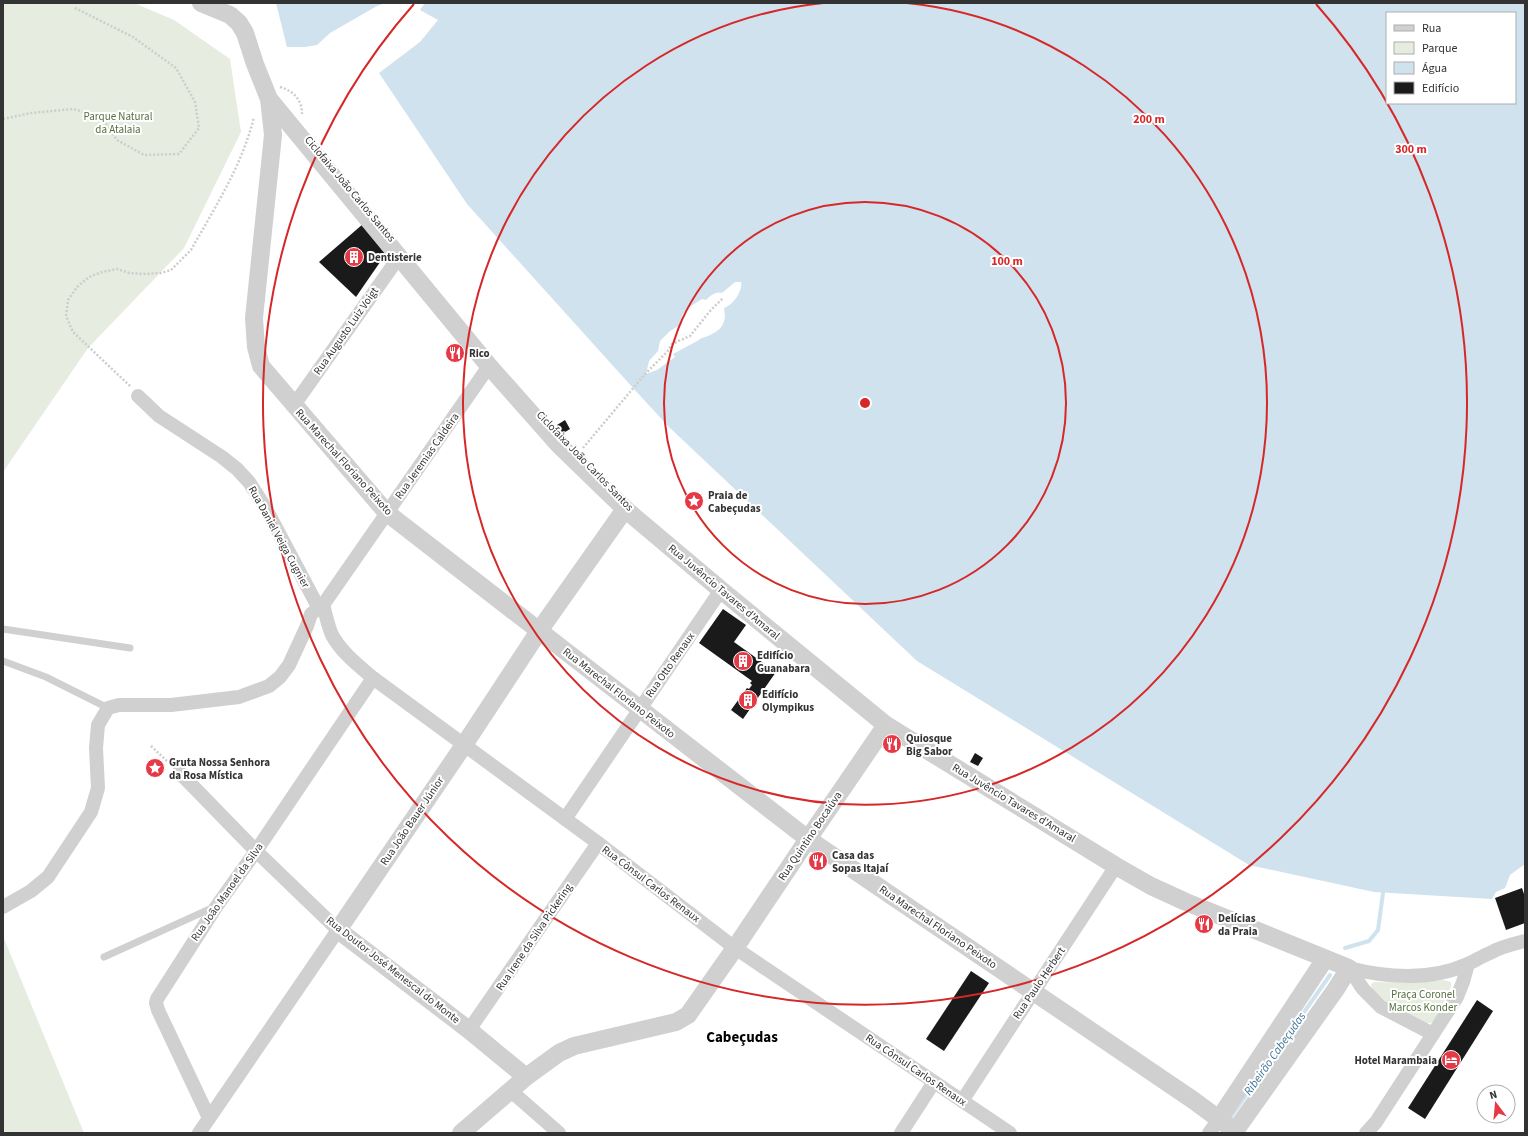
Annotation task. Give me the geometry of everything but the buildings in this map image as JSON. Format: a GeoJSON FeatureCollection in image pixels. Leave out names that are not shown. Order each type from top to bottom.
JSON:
{"type":"FeatureCollection","features":[{"type":"Feature","properties":{"kind":"street"},"geometry":{"type":"LineString","coordinates":[[201,3],[230,15],[239,23],[245,33],[269,99]]}},
{"type":"Feature","properties":{"kind":"street","name":"Rua Juvêncio Tavares d'Amaral"},"geometry":{"type":"LineString","coordinates":[[269,99],[489,366],[537,421],[573,459],[625,509],[886,725],[1116,866],[1170,895],[1349,968],[1372,974],[1424,975],[1448,971],[1468,964],[1491,952],[1525,941]]}},
{"type":"Feature","properties":{"kind":"street","name":"Rua Marechal Floriano Peixoto"},"geometry":{"type":"LineString","coordinates":[[269,99],[273,135],[254,318],[256,347],[261,366],[388,513],[808,839],[1034,992],[1225,1127]]}},
{"type":"Feature","properties":{"kind":"street"},"geometry":{"type":"LineString","coordinates":[[273,135],[277,129],[291,124]]}},
{"type":"Feature","properties":{"kind":"street","name":"Rua Augusto Luiz Voigt"},"geometry":{"type":"LineString","coordinates":[[294,405],[399,257]]}},
{"type":"Feature","properties":{"kind":"street","name":"Rua Jeremias Caldeira"},"geometry":{"type":"LineString","coordinates":[[108,708],[119,705],[171,705],[239,697],[269,686],[280,677],[289,665],[311,614],[323,605],[489,366]]}},
{"type":"Feature","properties":{"kind":"street","name":"Rua Daniel Veiga Cugnier"},"geometry":{"type":"LineString","coordinates":[[138,396],[159,416],[222,457],[237,469],[249,482],[265,506],[316,603],[323,605]]}},
{"type":"Feature","properties":{"kind":"street","name":"Rua João Bauer Júnior"},"geometry":{"type":"LineString","coordinates":[[199,1133],[464,745],[539,631],[625,509]]}},
{"type":"Feature","properties":{"kind":"street","name":"Rua Otto Renaux"},"geometry":{"type":"LineString","coordinates":[[565,819],[721,590]]}},
{"type":"Feature","properties":{"kind":"street","name":"Rua Cônsul Carlos Renaux"},"geometry":{"type":"LineString","coordinates":[[323,605],[332,634],[340,648],[350,659],[373,678],[598,843],[735,948],[1010,1133]]}},
{"type":"Feature","properties":{"kind":"street","name":"Rua João Manoel da Silva"},"geometry":{"type":"LineString","coordinates":[[209,1118],[158,1010],[156,1003],[159,994],[216,907],[256,851],[373,678]]}},
{"type":"Feature","properties":{"kind":"street"},"geometry":{"type":"LineString","coordinates":[[3,907],[31,891],[48,877],[91,812],[98,788],[96,748],[98,725],[108,708]]}},
{"type":"Feature","properties":{"kind":"street","name":"Rua Quintino Bocaiúva"},"geometry":{"type":"LineString","coordinates":[[461,1133],[526,1077],[548,1061],[574,1046],[676,1022],[688,1015],[886,725]]}},
{"type":"Feature","properties":{"kind":"street","name":"Rua Doutor José Menescal do Monte"},"geometry":{"type":"LineString","coordinates":[[179,772],[256,851],[338,930],[469,1030],[526,1077]]}},
{"type":"Feature","properties":{"kind":"street","name":"Rua Irene da Silva Pickering"},"geometry":{"type":"LineString","coordinates":[[469,1030],[598,843]]}},
{"type":"Feature","properties":{"kind":"street","name":"Rua Paulo Herbert"},"geometry":{"type":"LineString","coordinates":[[962,1101],[1116,866]]}},
{"type":"Feature","properties":{"kind":"street"},"geometry":{"type":"LineString","coordinates":[[1225,1127],[1325,959]]}},
{"type":"Feature","properties":{"kind":"street"},"geometry":{"type":"LineString","coordinates":[[1366,1133],[1376,1122],[1456,997],[1463,982],[1468,964]]}},
{"type":"Feature","properties":{"kind":"street"},"geometry":{"type":"LineString","coordinates":[[1225,1127],[1336,989],[1349,968],[1363,988],[1381,1008],[1433,1034]]}},
{"type":"Feature","properties":{"kind":"street"},"geometry":{"type":"LineString","coordinates":[[901,1133],[934,1082]]}},
{"type":"Feature","properties":{"kind":"street"},"geometry":{"type":"LineString","coordinates":[[511,1091],[559,1133]]}},
{"type":"Feature","properties":{"kind":"lane"},"geometry":{"type":"LineString","coordinates":[[3,629],[130,648]]}},
{"type":"Feature","properties":{"kind":"lane"},"geometry":{"type":"LineString","coordinates":[[3,661],[46,677],[108,708]]}},
{"type":"Feature","properties":{"kind":"lane"},"geometry":{"type":"LineString","coordinates":[[104,957],[216,907]]}},
{"type":"Feature","properties":{"kind":"path"},"geometry":{"type":"LineString","coordinates":[[3,119],[32,113],[73,109],[101,117],[117,140],[144,155],[179,154],[199,128],[195,102],[176,68],[133,37],[73,7]]}},
{"type":"Feature","properties":{"kind":"path"},"geometry":{"type":"LineString","coordinates":[[138,396],[122,378],[73,332],[66,316],[68,300],[77,287],[89,277],[102,272],[117,269],[129,273],[144,274],[161,273],[172,270],[191,250],[240,160],[250,135],[254,117]]}},
{"type":"Feature","properties":{"kind":"path"},"geometry":{"type":"LineString","coordinates":[[573,459],[645,374],[667,352],[672,344],[690,336],[710,311],[723,298]]}},
{"type":"Feature","properties":{"kind":"path"},"geometry":{"type":"LineString","coordinates":[[151,746],[179,772]]}},
{"type":"Feature","properties":{"kind":"green space","name":"Parque Natural da Atalaia"},"geometry":{"type":"Polygon","coordinates":[[[3,3],[134,3],[174,20],[230,59],[241,132],[184,248],[88,348],[3,472],[3,3]]]}},
{"type":"Feature","properties":{"kind":"green space"},"geometry":{"type":"Polygon","coordinates":[[[3,936],[84,1133],[3,1133],[3,936]]]}},
{"type":"Feature","properties":{"kind":"green space","name":"Praça Coronel Marcos Konder"},"geometry":{"type":"Polygon","coordinates":[[[1444,980],[1451,982],[1451,987],[1435,1020],[1431,1023],[1427,1023],[1389,1004],[1372,989],[1371,984],[1375,982],[1415,983],[1444,980]]]}},
{"type":"Feature","properties":{"kind":"water"},"geometry":{"type":"Polygon","coordinates":[[[276,3],[385,3],[330,33],[317,45],[287,47],[276,3]]]}},
{"type":"Feature","properties":{"kind":"water"},"geometry":{"type":"Polygon","coordinates":[[[425,3],[1525,3],[1525,864],[1510,875],[1505,888],[1496,892],[1492,899],[1374,892],[1249,865],[917,661],[669,427],[467,204],[379,73],[420,42],[438,20],[420,10],[425,3]],[[735,282],[722,293],[715,293],[706,300],[702,299],[687,309],[682,316],[682,324],[670,331],[660,341],[658,351],[649,361],[646,374],[657,370],[675,357],[673,354],[701,338],[707,337],[717,331],[724,322],[724,308],[734,301],[739,293],[741,282],[735,282]]]}},
{"type":"Feature","properties":{"kind":"waterway","name":"Ribeirão Cabeçudas"},"geometry":{"type":"LineString","coordinates":[[1345,948],[1369,941],[1378,930],[1383,893]]}},
{"type":"Feature","properties":{"kind":"waterway","name":"Ribeirão Cabeçudas"},"geometry":{"type":"LineString","coordinates":[[1228,1121],[1330,975]]}},
{"type":"Feature","properties":{"kind":"place","name":"Dentisterie"},"geometry":{"type":"Point","coordinates":[354,257]}},
{"type":"Feature","properties":{"kind":"place","name":"Rico"},"geometry":{"type":"Point","coordinates":[455,353]}},
{"type":"Feature","properties":{"kind":"place","name":"Praia de Cabeçudas"},"geometry":{"type":"Point","coordinates":[694,501]}},
{"type":"Feature","properties":{"kind":"place","name":"Edifício Guanabara"},"geometry":{"type":"Point","coordinates":[743,661]}},
{"type":"Feature","properties":{"kind":"place","name":"Edifício Olympikus"},"geometry":{"type":"Point","coordinates":[748,700]}},
{"type":"Feature","properties":{"kind":"place","name":"Quiosque Big Sabor"},"geometry":{"type":"Point","coordinates":[892,744]}},
{"type":"Feature","properties":{"kind":"place","name":"Gruta Nossa Senhora da Rosa Mística"},"geometry":{"type":"Point","coordinates":[155,768]}},
{"type":"Feature","properties":{"kind":"place","name":"Casa das Sopas Itajaí"},"geometry":{"type":"Point","coordinates":[818,861]}},
{"type":"Feature","properties":{"kind":"place","name":"Delícias da Praia"},"geometry":{"type":"Point","coordinates":[1204,924]}},
{"type":"Feature","properties":{"kind":"place","name":"Hotel Marambaia"},"geometry":{"type":"Point","coordinates":[1451,1060]}},
{"type":"Feature","properties":{"kind":"district","name":"Cabeçudas"},"geometry":{"type":"Point","coordinates":[742,1037]}}]}
